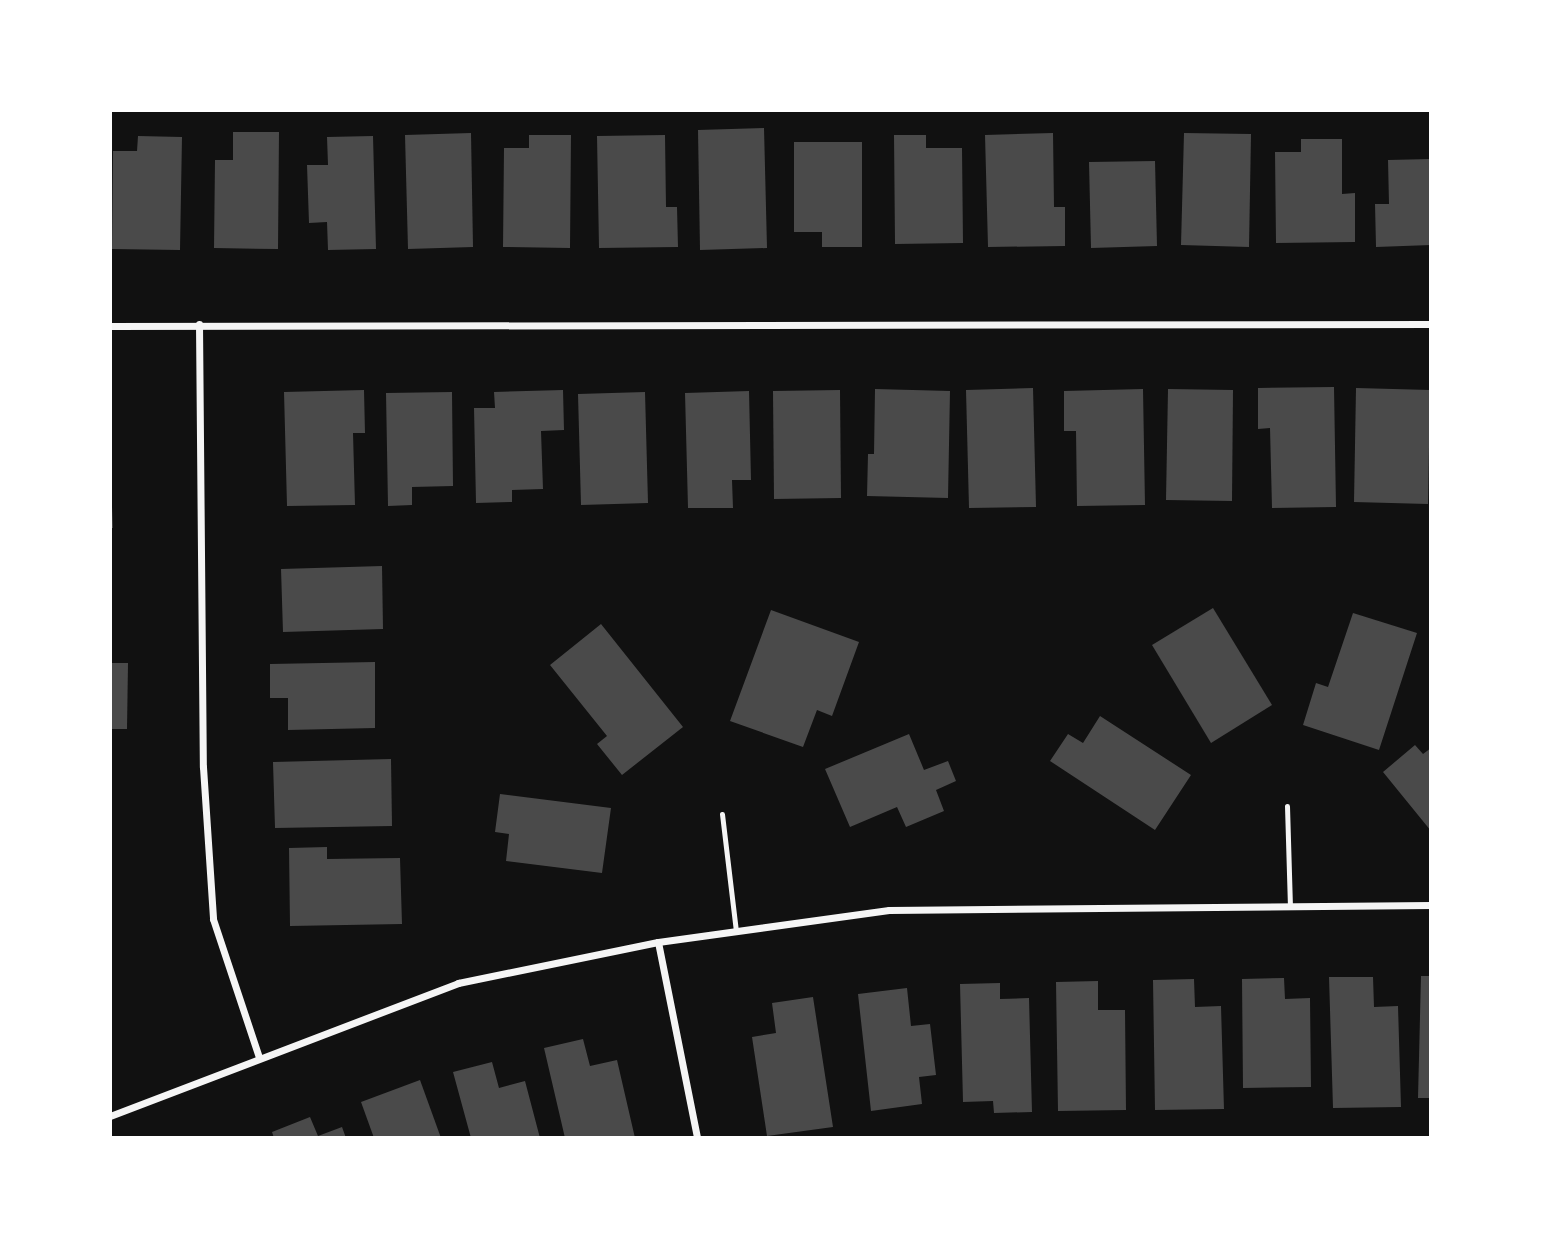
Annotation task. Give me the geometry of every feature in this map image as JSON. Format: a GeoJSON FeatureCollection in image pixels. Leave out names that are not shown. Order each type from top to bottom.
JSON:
{"type":"FeatureCollection","features":[{"type":"Feature","properties":{"kind":"street"},"geometry":{"type":"LineString","coordinates":[[198,324],[203,767],[213,919],[259,1057]]}},
{"type":"Feature","properties":{"kind":"street"},"geometry":{"type":"LineString","coordinates":[[110,326],[1431,324]]}},
{"type":"Feature","properties":{"kind":"street"},"geometry":{"type":"LineString","coordinates":[[110,1116],[458,983],[657,942],[889,910],[1431,905]]}},
{"type":"Feature","properties":{"kind":"street"},"geometry":{"type":"LineString","coordinates":[[657,942],[697,1138]]}},
{"type":"Feature","properties":{"kind":"lane"},"geometry":{"type":"LineString","coordinates":[[1287,806],[1290,906]]}},
{"type":"Feature","properties":{"kind":"lane"},"geometry":{"type":"LineString","coordinates":[[722,814],[736,931]]}},
{"type":"Feature","properties":{"kind":"building"},"geometry":{"type":"Polygon","coordinates":[[[764,128],[767,248],[700,250],[698,130],[764,128]]]}},
{"type":"Feature","properties":{"kind":"building"},"geometry":{"type":"Polygon","coordinates":[[[233,132],[279,132],[278,249],[214,248],[215,160],[233,160],[233,132]]]}},
{"type":"Feature","properties":{"kind":"building"},"geometry":{"type":"Polygon","coordinates":[[[471,133],[473,247],[408,249],[405,135],[471,133]]]}},
{"type":"Feature","properties":{"kind":"building"},"geometry":{"type":"Polygon","coordinates":[[[1053,133],[1054,207],[1065,207],[1065,246],[988,247],[985,135],[1053,133]]]}},
{"type":"Feature","properties":{"kind":"building"},"geometry":{"type":"Polygon","coordinates":[[[1184,133],[1251,134],[1249,247],[1181,245],[1184,133]]]}},
{"type":"Feature","properties":{"kind":"building"},"geometry":{"type":"Polygon","coordinates":[[[529,135],[571,135],[570,248],[503,247],[504,148],[529,148],[529,135]]]}},
{"type":"Feature","properties":{"kind":"building"},"geometry":{"type":"Polygon","coordinates":[[[665,135],[666,207],[677,207],[678,247],[599,248],[597,136],[665,135]]]}},
{"type":"Feature","properties":{"kind":"building"},"geometry":{"type":"Polygon","coordinates":[[[894,135],[926,135],[926,148],[962,148],[963,243],[895,244],[894,135]]]}},
{"type":"Feature","properties":{"kind":"building"},"geometry":{"type":"Polygon","coordinates":[[[138,136],[182,137],[180,250],[112,249],[113,151],[137,151],[138,136]]]}},
{"type":"Feature","properties":{"kind":"building"},"geometry":{"type":"Polygon","coordinates":[[[373,136],[376,249],[328,250],[327,222],[309,223],[307,165],[328,165],[327,137],[373,136]]]}},
{"type":"Feature","properties":{"kind":"building"},"geometry":{"type":"Polygon","coordinates":[[[1301,139],[1342,139],[1342,194],[1355,193],[1355,242],[1276,243],[1275,152],[1301,152],[1301,139]]]}},
{"type":"Feature","properties":{"kind":"building"},"geometry":{"type":"Polygon","coordinates":[[[794,142],[862,142],[862,247],[822,247],[822,232],[794,232],[794,142]]]}},
{"type":"Feature","properties":{"kind":"building"},"geometry":{"type":"Polygon","coordinates":[[[1431,159],[1431,245],[1376,247],[1375,204],[1389,204],[1388,160],[1431,159]]]}},
{"type":"Feature","properties":{"kind":"building"},"geometry":{"type":"Polygon","coordinates":[[[1155,161],[1157,246],[1091,248],[1089,162],[1155,161]]]}},
{"type":"Feature","properties":{"kind":"building"},"geometry":{"type":"Polygon","coordinates":[[[1334,387],[1336,507],[1272,508],[1270,428],[1258,429],[1258,388],[1334,387]]]}},
{"type":"Feature","properties":{"kind":"building"},"geometry":{"type":"Polygon","coordinates":[[[1033,388],[1036,507],[969,508],[966,390],[1033,388]]]}},
{"type":"Feature","properties":{"kind":"building"},"geometry":{"type":"Polygon","coordinates":[[[1356,388],[1430,390],[1428,504],[1354,502],[1356,388]]]}},
{"type":"Feature","properties":{"kind":"building"},"geometry":{"type":"Polygon","coordinates":[[[875,389],[950,391],[948,498],[867,496],[868,454],[874,454],[875,389]]]}},
{"type":"Feature","properties":{"kind":"building"},"geometry":{"type":"Polygon","coordinates":[[[1143,389],[1145,505],[1077,506],[1076,431],[1064,431],[1064,391],[1143,389]]]}},
{"type":"Feature","properties":{"kind":"building"},"geometry":{"type":"Polygon","coordinates":[[[1168,389],[1233,390],[1232,501],[1166,500],[1168,389]]]}},
{"type":"Feature","properties":{"kind":"building"},"geometry":{"type":"Polygon","coordinates":[[[364,390],[365,433],[353,433],[355,505],[287,506],[284,392],[364,390]]]}},
{"type":"Feature","properties":{"kind":"building"},"geometry":{"type":"Polygon","coordinates":[[[563,390],[564,430],[541,431],[543,489],[512,490],[512,502],[476,503],[474,408],[495,408],[494,392],[563,390]]]}},
{"type":"Feature","properties":{"kind":"building"},"geometry":{"type":"Polygon","coordinates":[[[840,390],[841,498],[774,499],[773,391],[840,390]]]}},
{"type":"Feature","properties":{"kind":"building"},"geometry":{"type":"Polygon","coordinates":[[[749,391],[751,480],[732,480],[733,508],[688,508],[685,393],[749,391]]]}},
{"type":"Feature","properties":{"kind":"building"},"geometry":{"type":"Polygon","coordinates":[[[452,392],[453,486],[412,487],[412,505],[388,506],[386,393],[452,392]]]}},
{"type":"Feature","properties":{"kind":"building"},"geometry":{"type":"Polygon","coordinates":[[[645,392],[648,503],[581,505],[578,394],[645,392]]]}},
{"type":"Feature","properties":{"kind":"building"},"geometry":{"type":"Polygon","coordinates":[[[110,463],[113,528],[110,528],[110,463]]]}},
{"type":"Feature","properties":{"kind":"building"},"geometry":{"type":"Polygon","coordinates":[[[382,566],[383,629],[283,632],[281,569],[382,566]]]}},
{"type":"Feature","properties":{"kind":"building"},"geometry":{"type":"Polygon","coordinates":[[[1213,608],[1272,705],[1211,743],[1152,645],[1213,608]]]}},
{"type":"Feature","properties":{"kind":"building"},"geometry":{"type":"Polygon","coordinates":[[[771,610],[859,642],[832,716],[817,710],[803,747],[730,721],[771,610]]]}},
{"type":"Feature","properties":{"kind":"building"},"geometry":{"type":"Polygon","coordinates":[[[1353,613],[1417,633],[1379,750],[1303,725],[1316,683],[1328,687],[1353,613]]]}},
{"type":"Feature","properties":{"kind":"building"},"geometry":{"type":"Polygon","coordinates":[[[601,624],[683,727],[622,775],[597,744],[607,736],[550,665],[601,624]]]}},
{"type":"Feature","properties":{"kind":"building"},"geometry":{"type":"Polygon","coordinates":[[[375,662],[375,728],[288,730],[288,698],[270,698],[270,664],[375,662]]]}},
{"type":"Feature","properties":{"kind":"building"},"geometry":{"type":"Polygon","coordinates":[[[110,663],[128,663],[127,729],[110,729],[110,663]]]}},
{"type":"Feature","properties":{"kind":"building"},"geometry":{"type":"Polygon","coordinates":[[[1100,716],[1191,775],[1155,830],[1050,761],[1068,734],[1083,743],[1100,716]]]}},
{"type":"Feature","properties":{"kind":"building"},"geometry":{"type":"Polygon","coordinates":[[[909,734],[924,770],[948,761],[956,781],[936,790],[944,811],[906,827],[897,807],[850,827],[825,769],[909,734]]]}},
{"type":"Feature","properties":{"kind":"building"},"geometry":{"type":"Polygon","coordinates":[[[1415,745],[1423,754],[1431,748],[1431,831],[1383,772],[1415,745]]]}},
{"type":"Feature","properties":{"kind":"building"},"geometry":{"type":"Polygon","coordinates":[[[391,759],[392,826],[275,828],[273,762],[391,759]]]}},
{"type":"Feature","properties":{"kind":"building"},"geometry":{"type":"Polygon","coordinates":[[[500,794],[611,808],[602,873],[506,861],[509,834],[495,832],[500,794]]]}},
{"type":"Feature","properties":{"kind":"building"},"geometry":{"type":"Polygon","coordinates":[[[327,847],[327,859],[400,858],[402,924],[290,926],[289,848],[327,847]]]}},
{"type":"Feature","properties":{"kind":"building"},"geometry":{"type":"Polygon","coordinates":[[[1421,976],[1431,976],[1431,1098],[1418,1098],[1421,976]]]}},
{"type":"Feature","properties":{"kind":"building"},"geometry":{"type":"Polygon","coordinates":[[[1329,977],[1373,977],[1374,1007],[1398,1006],[1401,1107],[1333,1108],[1329,977]]]}},
{"type":"Feature","properties":{"kind":"building"},"geometry":{"type":"Polygon","coordinates":[[[1284,978],[1285,999],[1310,998],[1311,1087],[1243,1088],[1242,979],[1284,978]]]}},
{"type":"Feature","properties":{"kind":"building"},"geometry":{"type":"Polygon","coordinates":[[[1194,979],[1195,1007],[1221,1006],[1224,1109],[1155,1110],[1153,980],[1194,979]]]}},
{"type":"Feature","properties":{"kind":"building"},"geometry":{"type":"Polygon","coordinates":[[[1098,981],[1098,1010],[1125,1010],[1126,1110],[1058,1111],[1056,982],[1098,981]]]}},
{"type":"Feature","properties":{"kind":"building"},"geometry":{"type":"Polygon","coordinates":[[[1000,983],[1000,999],[1029,998],[1032,1112],[994,1113],[993,1101],[963,1102],[960,984],[1000,983]]]}},
{"type":"Feature","properties":{"kind":"building"},"geometry":{"type":"Polygon","coordinates":[[[907,988],[911,1026],[930,1024],[936,1075],[919,1077],[922,1104],[871,1111],[858,994],[907,988]]]}},
{"type":"Feature","properties":{"kind":"building"},"geometry":{"type":"Polygon","coordinates":[[[813,997],[833,1127],[767,1136],[752,1037],[776,1033],[772,1003],[813,997]]]}},
{"type":"Feature","properties":{"kind":"building"},"geometry":{"type":"Polygon","coordinates":[[[583,1039],[590,1066],[617,1060],[635,1138],[565,1138],[544,1048],[583,1039]]]}},
{"type":"Feature","properties":{"kind":"building"},"geometry":{"type":"Polygon","coordinates":[[[492,1062],[499,1088],[525,1081],[540,1138],[471,1138],[453,1072],[492,1062]]]}},
{"type":"Feature","properties":{"kind":"building"},"geometry":{"type":"Polygon","coordinates":[[[420,1080],[441,1138],[374,1138],[361,1102],[420,1080]]]}},
{"type":"Feature","properties":{"kind":"building"},"geometry":{"type":"Polygon","coordinates":[[[310,1117],[318,1136],[342,1127],[346,1138],[274,1138],[272,1132],[310,1117]]]}}]}
